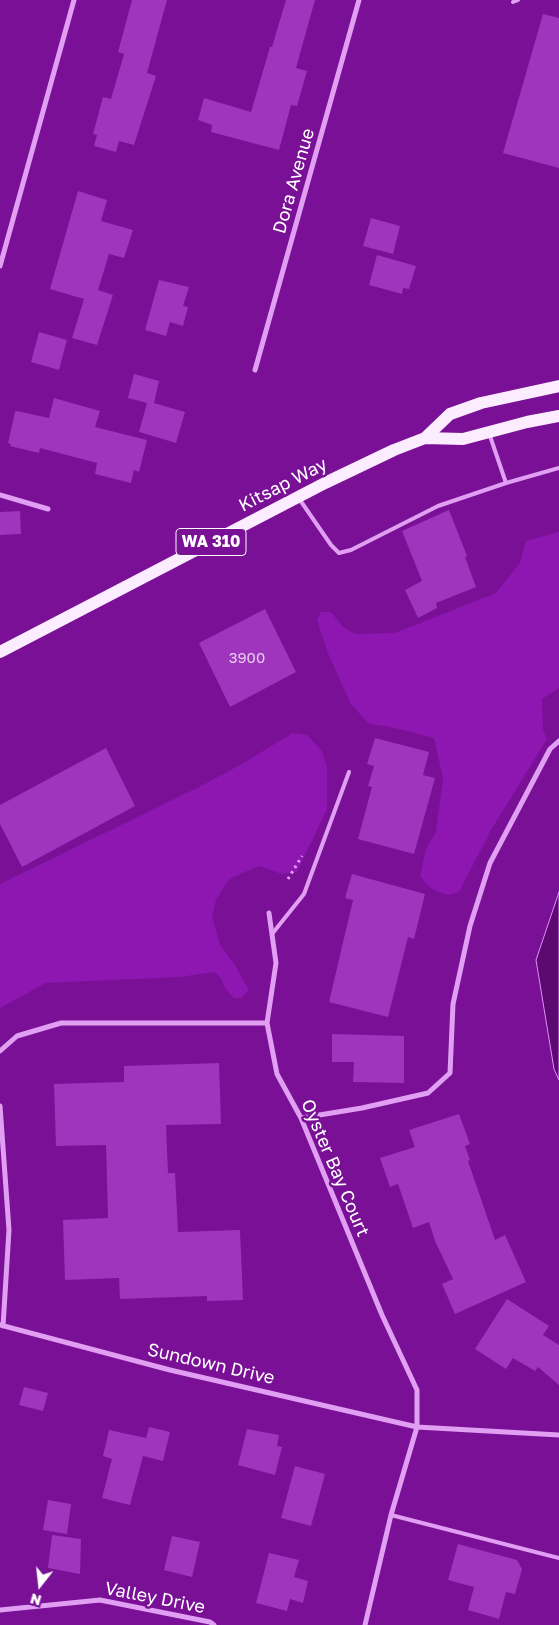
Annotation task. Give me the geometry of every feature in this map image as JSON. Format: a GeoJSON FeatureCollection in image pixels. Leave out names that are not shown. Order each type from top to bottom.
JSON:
{"type":"FeatureCollection","features":[{"type":"Feature","properties":{"kind":"main road","name":"Kitsap Way"},"geometry":{"type":"LineString","coordinates":[[425,438],[450,414],[481,403],[559,386]]}},
{"type":"Feature","properties":{"kind":"main road","name":"Kitsap Way"},"geometry":{"type":"LineString","coordinates":[[0,652],[298,497],[394,450],[425,438],[463,439],[559,416]]}},
{"type":"Feature","properties":{"kind":"street"},"geometry":{"type":"LineString","coordinates":[[0,266],[74,0]]}},
{"type":"Feature","properties":{"kind":"street","name":"Dora Avenue"},"geometry":{"type":"LineString","coordinates":[[255,370],[359,0]]}},
{"type":"Feature","properties":{"kind":"street"},"geometry":{"type":"LineString","coordinates":[[0,495],[48,509]]}},
{"type":"Feature","properties":{"kind":"street"},"geometry":{"type":"LineString","coordinates":[[301,1118],[362,1108],[428,1093],[450,1073],[454,1004],[470,926],[490,863],[550,749],[559,741]]}},
{"type":"Feature","properties":{"kind":"street","name":"Oyster Bay Court"},"geometry":{"type":"LineString","coordinates":[[269,913],[276,964],[266,1023],[277,1074],[301,1118],[382,1315],[417,1390],[417,1426]]}},
{"type":"Feature","properties":{"kind":"street"},"geometry":{"type":"LineString","coordinates":[[0,1051],[17,1036],[60,1023],[266,1023]]}},
{"type":"Feature","properties":{"kind":"street"},"geometry":{"type":"LineString","coordinates":[[0,1106],[9,1230],[2,1326]]}},
{"type":"Feature","properties":{"kind":"street","name":"Sundown Drive"},"geometry":{"type":"LineString","coordinates":[[2,1326],[170,1370],[417,1426],[559,1436]]}},
{"type":"Feature","properties":{"kind":"street"},"geometry":{"type":"LineString","coordinates":[[365,1625],[391,1515],[417,1426]]}},
{"type":"Feature","properties":{"kind":"street","name":"Valley Drive"},"geometry":{"type":"LineString","coordinates":[[0,1610],[100,1600],[210,1622],[214,1625]]}},
{"type":"Feature","properties":{"kind":"lane"},"geometry":{"type":"LineString","coordinates":[[488,432],[506,483]]}},
{"type":"Feature","properties":{"kind":"lane"},"geometry":{"type":"LineString","coordinates":[[298,497],[331,545],[339,553],[351,550],[438,506],[506,483],[559,468]]}},
{"type":"Feature","properties":{"kind":"lane"},"geometry":{"type":"LineString","coordinates":[[272,934],[304,894],[349,772]]}},
{"type":"Feature","properties":{"kind":"lane"},"geometry":{"type":"LineString","coordinates":[[391,1515],[559,1558]]}},
{"type":"Feature","properties":{"kind":"shaded area"},"geometry":{"type":"Polygon","coordinates":[[[559,532],[559,688],[542,699],[543,729],[547,739],[491,830],[459,892],[449,895],[436,891],[427,885],[420,876],[426,849],[436,832],[443,778],[434,738],[391,727],[369,724],[351,704],[327,651],[317,620],[321,612],[331,612],[343,627],[355,634],[395,633],[496,593],[520,563],[526,541],[559,532]]]}},
{"type":"Feature","properties":{"kind":"shaded area"},"geometry":{"type":"Polygon","coordinates":[[[293,733],[307,735],[322,751],[327,767],[327,809],[297,872],[282,874],[259,866],[229,879],[216,900],[212,916],[220,945],[235,965],[249,990],[242,998],[234,998],[225,988],[221,978],[214,972],[180,977],[46,983],[0,1008],[0,884],[199,787],[293,733]]]}},
{"type":"Feature","properties":{"kind":"shaded area"},"geometry":{"type":"Polygon","coordinates":[[[559,892],[559,1080],[554,1069],[536,960],[559,892]]]}},
{"type":"Feature","properties":{"kind":"building"},"geometry":{"type":"Polygon","coordinates":[[[132,0],[167,0],[147,73],[156,76],[134,145],[119,141],[116,152],[94,146],[97,135],[93,134],[103,97],[111,99],[124,54],[118,52],[132,0]]]}},
{"type":"Feature","properties":{"kind":"building"},"geometry":{"type":"Polygon","coordinates":[[[286,0],[315,0],[296,68],[307,71],[297,106],[291,105],[279,150],[211,132],[212,125],[198,120],[204,98],[251,112],[286,0]]]}},
{"type":"Feature","properties":{"kind":"building"},"geometry":{"type":"Polygon","coordinates":[[[543,14],[559,18],[559,168],[503,153],[543,14]]]}},
{"type":"Feature","properties":{"kind":"building"},"geometry":{"type":"Polygon","coordinates":[[[78,191],[107,200],[101,221],[133,230],[124,258],[109,254],[98,290],[113,295],[97,345],[72,338],[84,299],[50,289],[78,191]]]}},
{"type":"Feature","properties":{"kind":"building"},"geometry":{"type":"Polygon","coordinates":[[[371,218],[400,226],[393,254],[363,246],[371,218]]]}},
{"type":"Feature","properties":{"kind":"building"},"geometry":{"type":"Polygon","coordinates":[[[377,255],[416,266],[409,289],[403,288],[402,294],[369,285],[377,255]]]}},
{"type":"Feature","properties":{"kind":"building"},"geometry":{"type":"Polygon","coordinates":[[[159,280],[189,287],[183,306],[188,307],[183,326],[170,322],[166,336],[145,330],[159,280]]]}},
{"type":"Feature","properties":{"kind":"building"},"geometry":{"type":"Polygon","coordinates":[[[39,332],[67,340],[59,370],[31,362],[39,332]]]}},
{"type":"Feature","properties":{"kind":"building"},"geometry":{"type":"Polygon","coordinates":[[[134,374],[159,381],[154,403],[185,412],[176,443],[139,432],[147,403],[128,398],[134,374]]]}},
{"type":"Feature","properties":{"kind":"building"},"geometry":{"type":"Polygon","coordinates":[[[54,398],[100,411],[95,427],[147,440],[139,472],[134,470],[131,483],[95,474],[97,463],[40,448],[39,453],[10,446],[11,444],[8,443],[15,412],[49,418],[54,398]]]}},
{"type":"Feature","properties":{"kind":"building"},"geometry":{"type":"Polygon","coordinates":[[[449,510],[467,556],[465,557],[476,587],[436,603],[437,608],[418,618],[405,590],[422,581],[402,531],[449,510]]]}},
{"type":"Feature","properties":{"kind":"building"},"geometry":{"type":"Polygon","coordinates":[[[20,511],[21,534],[0,535],[0,512],[20,511]]]}},
{"type":"Feature","properties":{"kind":"building"},"geometry":{"type":"Polygon","coordinates":[[[265,609],[296,672],[230,707],[199,643],[265,609]]]}},
{"type":"Feature","properties":{"kind":"building"},"geometry":{"type":"Polygon","coordinates":[[[375,738],[429,752],[423,775],[435,778],[414,854],[358,839],[372,787],[368,786],[374,766],[367,764],[375,738]]]}},
{"type":"Feature","properties":{"kind":"building"},"geometry":{"type":"Polygon","coordinates":[[[106,748],[135,806],[22,867],[0,824],[0,805],[106,748]]]}},
{"type":"Feature","properties":{"kind":"building"},"geometry":{"type":"Polygon","coordinates":[[[352,874],[425,894],[414,939],[408,937],[388,1017],[329,1002],[353,900],[345,898],[352,874]]]}},
{"type":"Feature","properties":{"kind":"building"},"geometry":{"type":"Polygon","coordinates":[[[332,1034],[404,1036],[404,1083],[353,1082],[354,1062],[332,1062],[332,1034]]]}},
{"type":"Feature","properties":{"kind":"building"},"geometry":{"type":"Polygon","coordinates":[[[219,1063],[221,1124],[166,1125],[168,1173],[175,1173],[178,1232],[240,1230],[243,1300],[207,1301],[207,1296],[120,1299],[119,1278],[65,1280],[63,1220],[108,1218],[106,1145],[56,1146],[54,1084],[124,1082],[124,1066],[219,1063]]]}},
{"type":"Feature","properties":{"kind":"building"},"geometry":{"type":"Polygon","coordinates":[[[459,1114],[470,1144],[465,1146],[470,1160],[468,1161],[495,1240],[505,1235],[526,1282],[455,1314],[442,1284],[453,1279],[435,1241],[429,1222],[413,1228],[398,1184],[390,1187],[380,1158],[415,1147],[409,1130],[459,1114]]]}},
{"type":"Feature","properties":{"kind":"building"},"geometry":{"type":"Polygon","coordinates":[[[507,1299],[549,1326],[543,1335],[559,1345],[559,1385],[538,1367],[535,1371],[513,1358],[506,1369],[475,1349],[507,1299]]]}},
{"type":"Feature","properties":{"kind":"building"},"geometry":{"type":"Polygon","coordinates":[[[24,1387],[48,1393],[43,1411],[19,1405],[24,1387]]]}},
{"type":"Feature","properties":{"kind":"building"},"geometry":{"type":"Polygon","coordinates":[[[149,1427],[170,1432],[163,1461],[143,1456],[130,1505],[102,1498],[112,1459],[103,1456],[109,1430],[146,1438],[149,1427]]]}},
{"type":"Feature","properties":{"kind":"building"},"geometry":{"type":"Polygon","coordinates":[[[247,1429],[279,1435],[277,1446],[282,1447],[275,1475],[238,1465],[247,1429]]]}},
{"type":"Feature","properties":{"kind":"building"},"geometry":{"type":"Polygon","coordinates":[[[295,1466],[325,1474],[311,1526],[281,1518],[295,1466]]]}},
{"type":"Feature","properties":{"kind":"building"},"geometry":{"type":"Polygon","coordinates":[[[48,1500],[71,1504],[67,1534],[43,1530],[48,1500]]]}},
{"type":"Feature","properties":{"kind":"building"},"geometry":{"type":"Polygon","coordinates":[[[52,1535],[81,1539],[80,1574],[48,1568],[52,1535]]]}},
{"type":"Feature","properties":{"kind":"building"},"geometry":{"type":"Polygon","coordinates":[[[172,1536],[200,1542],[192,1577],[164,1570],[172,1536]]]}},
{"type":"Feature","properties":{"kind":"building"},"geometry":{"type":"Polygon","coordinates":[[[458,1544],[517,1560],[522,1569],[515,1594],[506,1592],[499,1619],[468,1610],[474,1587],[448,1580],[458,1544]]]}},
{"type":"Feature","properties":{"kind":"building"},"geometry":{"type":"Polygon","coordinates":[[[269,1553],[299,1560],[294,1577],[308,1581],[303,1603],[290,1599],[287,1611],[256,1603],[269,1553]]]}}]}
